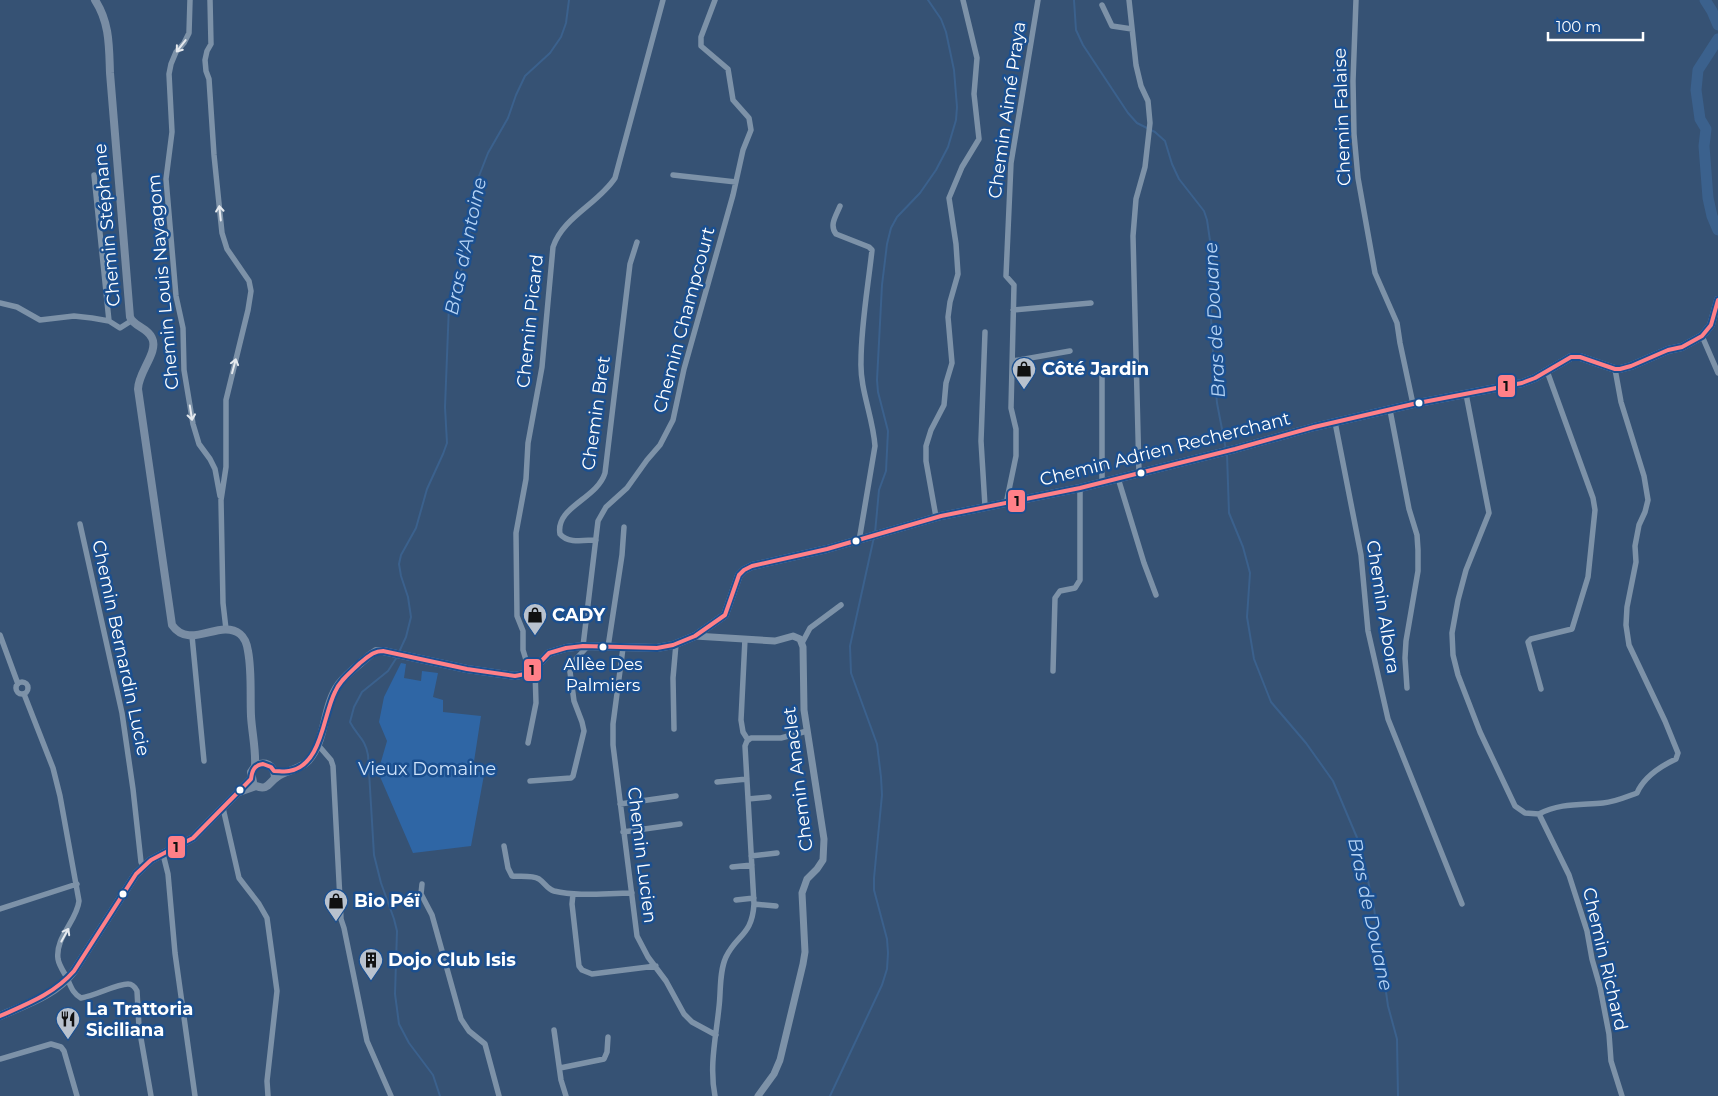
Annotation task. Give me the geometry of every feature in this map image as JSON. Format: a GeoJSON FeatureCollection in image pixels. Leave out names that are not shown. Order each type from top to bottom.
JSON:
{"type":"FeatureCollection","features":[{"type":"Feature","properties":{"kind":"main road","name":"Chemin Stéphane"},"geometry":{"type":"LineString","coordinates":[[95,0],[102,13],[109,36],[110,73],[130,317],[131,320],[149,333],[154,343],[153,350],[138,383],[172,625],[176,631],[192,636]]}},
{"type":"Feature","properties":{"kind":"main road"},"geometry":{"type":"LineString","coordinates":[[1702,336],[1711,325],[1718,300]]}},
{"type":"Feature","properties":{"kind":"main road","name":"Chemin Adrien Recherchant"},"geometry":{"type":"LineString","coordinates":[[532,671],[549,653],[556,650],[585,647],[657,648],[676,644],[695,636],[725,615],[733,596],[737,578],[744,570],[752,566],[861,540],[936,517],[1080,488],[1334,422],[1413,404],[1522,383],[1535,378],[1571,357],[1615,368],[1632,366],[1668,350],[1682,347],[1702,336]]}},
{"type":"Feature","properties":{"kind":"main road"},"geometry":{"type":"LineString","coordinates":[[192,636],[232,630],[242,635],[245,640],[248,651],[251,719],[255,756],[259,765]]}},
{"type":"Feature","properties":{"kind":"main road"},"geometry":{"type":"LineString","coordinates":[[275,775],[304,764],[313,754],[318,745],[329,703],[339,684],[370,655],[376,652],[404,655],[467,670],[515,676],[532,671]]}},
{"type":"Feature","properties":{"kind":"main road"},"geometry":{"type":"LineString","coordinates":[[259,765],[271,766],[275,775],[271,785],[264,788],[254,782],[251,772],[259,765]]}},
{"type":"Feature","properties":{"kind":"main road"},"geometry":{"type":"LineString","coordinates":[[0,1016],[57,990],[68,980],[129,885],[144,866],[193,838],[239,792],[254,782]]}},
{"type":"Feature","properties":{"kind":"street","name":"Chemin Louis Nayagom"},"geometry":{"type":"LineString","coordinates":[[190,0],[189,33],[184,43],[176,52],[169,74],[172,132],[166,179],[176,296],[183,328],[184,370],[193,424],[199,444],[215,469],[221,500]]}},
{"type":"Feature","properties":{"kind":"street"},"geometry":{"type":"LineString","coordinates":[[210,0],[211,44],[205,60],[209,78],[222,233],[227,249],[249,281],[251,291],[226,400],[226,467],[221,500],[223,603],[226,630]]}},
{"type":"Feature","properties":{"kind":"street","name":"Chemin Picard"},"geometry":{"type":"LineString","coordinates":[[528,742],[536,703],[532,671],[523,650],[523,631],[517,616],[516,533],[526,478],[528,443],[542,367],[553,247],[559,233],[605,192],[615,178],[663,0]]}},
{"type":"Feature","properties":{"kind":"street","name":"Chemin Champcourt"},"geometry":{"type":"LineString","coordinates":[[585,647],[598,521],[606,507],[627,488],[660,445],[673,420],[684,369],[736,182],[743,150],[751,130],[751,124],[746,113],[733,100],[728,69],[701,46],[701,37],[715,0]]}},
{"type":"Feature","properties":{"kind":"street"},"geometry":{"type":"LineString","coordinates":[[936,517],[926,461],[926,446],[931,430],[944,405],[952,363],[948,317],[958,274],[956,244],[949,198],[962,167],[979,139],[974,94],[977,58],[963,0]]}},
{"type":"Feature","properties":{"kind":"street","name":"Chemin Aimé Praya"},"geometry":{"type":"LineString","coordinates":[[1006,504],[1016,456],[1016,429],[1011,408],[1014,285],[1006,276],[1011,163],[1038,0]]}},
{"type":"Feature","properties":{"kind":"street"},"geometry":{"type":"LineString","coordinates":[[1129,0],[1137,71],[1143,94],[1148,101],[1150,123],[1145,166],[1136,199],[1133,236],[1139,473]]}},
{"type":"Feature","properties":{"kind":"street","name":"Chemin Falaise"},"geometry":{"type":"LineString","coordinates":[[1356,0],[1353,81],[1358,178],[1375,273],[1397,323],[1413,404]]}},
{"type":"Feature","properties":{"kind":"street"},"geometry":{"type":"LineString","coordinates":[[1102,5],[1112,26],[1132,28]]}},
{"type":"Feature","properties":{"kind":"street"},"geometry":{"type":"LineString","coordinates":[[94,175],[110,321]]}},
{"type":"Feature","properties":{"kind":"street"},"geometry":{"type":"LineString","coordinates":[[674,175],[736,182]]}},
{"type":"Feature","properties":{"kind":"street"},"geometry":{"type":"LineString","coordinates":[[840,206],[832,226],[836,234],[869,247],[872,250],[860,363],[874,430],[875,446],[861,540]]}},
{"type":"Feature","properties":{"kind":"street","name":"Chemin Bret"},"geometry":{"type":"LineString","coordinates":[[596,540],[573,541],[567,539],[560,534],[560,524],[568,510],[597,488],[605,473],[630,264],[637,242]]}},
{"type":"Feature","properties":{"kind":"street"},"geometry":{"type":"LineString","coordinates":[[0,303],[17,307],[40,320],[74,316],[110,321],[120,328],[131,320]]}},
{"type":"Feature","properties":{"kind":"street"},"geometry":{"type":"LineString","coordinates":[[1013,310],[1091,303]]}},
{"type":"Feature","properties":{"kind":"street"},"geometry":{"type":"LineString","coordinates":[[985,332],[981,441],[986,506]]}},
{"type":"Feature","properties":{"kind":"street"},"geometry":{"type":"LineString","coordinates":[[1702,336],[1718,373]]}},
{"type":"Feature","properties":{"kind":"street"},"geometry":{"type":"LineString","coordinates":[[1012,361],[1070,351]]}},
{"type":"Feature","properties":{"kind":"street"},"geometry":{"type":"LineString","coordinates":[[1466,394],[1489,513],[1466,570],[1458,600],[1452,634],[1453,655],[1458,674],[1480,732],[1515,806],[1525,812],[1538,814],[1567,805],[1604,803],[1637,793],[1640,786],[1652,774],[1676,759],[1678,753],[1629,645],[1626,625],[1627,607],[1636,562],[1635,546],[1639,525],[1646,512],[1648,500],[1644,476],[1621,402],[1615,368]]}},
{"type":"Feature","properties":{"kind":"street"},"geometry":{"type":"LineString","coordinates":[[1541,689],[1528,642],[1531,639],[1572,628],[1588,577],[1595,510],[1593,498],[1548,370]]}},
{"type":"Feature","properties":{"kind":"street"},"geometry":{"type":"LineString","coordinates":[[1102,372],[1102,482]]}},
{"type":"Feature","properties":{"kind":"street"},"geometry":{"type":"LineString","coordinates":[[1390,410],[1408,509],[1417,535],[1418,550],[1418,570],[1406,641],[1407,688]]}},
{"type":"Feature","properties":{"kind":"street","name":"Chemin Albora"},"geometry":{"type":"LineString","coordinates":[[1334,422],[1361,555],[1368,631],[1388,719],[1462,904]]}},
{"type":"Feature","properties":{"kind":"street"},"geometry":{"type":"LineString","coordinates":[[1118,478],[1144,563],[1156,594]]}},
{"type":"Feature","properties":{"kind":"street"},"geometry":{"type":"LineString","coordinates":[[1053,671],[1055,598],[1060,591],[1074,588],[1080,580],[1080,488]]}},
{"type":"Feature","properties":{"kind":"street","name":"Chemin Bernardin Lucie"},"geometry":{"type":"LineString","coordinates":[[80,524],[117,684],[133,789],[141,862],[144,866]]}},
{"type":"Feature","properties":{"kind":"street"},"geometry":{"type":"LineString","coordinates":[[608,647],[622,555],[624,527]]}},
{"type":"Feature","properties":{"kind":"street"},"geometry":{"type":"LineString","coordinates":[[695,636],[775,641],[793,636],[797,637],[802,643],[810,628],[841,605]]}},
{"type":"Feature","properties":{"kind":"street"},"geometry":{"type":"LineString","coordinates":[[0,635],[18,684],[24,682],[27,684],[28,690],[24,694],[54,768],[77,884],[78,909],[58,950],[59,962],[74,994],[81,998],[124,984],[135,986],[137,991],[139,1028],[151,1096]]}},
{"type":"Feature","properties":{"kind":"street"},"geometry":{"type":"LineString","coordinates":[[192,636],[204,761]]}},
{"type":"Feature","properties":{"kind":"street"},"geometry":{"type":"LineString","coordinates":[[715,1096],[712,1061],[724,966],[730,950],[746,933],[754,916],[745,751],[748,740],[743,732],[741,720],[745,639]]}},
{"type":"Feature","properties":{"kind":"street","name":"Chemin Anaclet"},"geometry":{"type":"LineString","coordinates":[[758,1096],[774,1074],[784,1043],[804,964],[802,893],[807,879],[820,865],[824,850],[824,839],[804,710],[802,643]]}},
{"type":"Feature","properties":{"kind":"street"},"geometry":{"type":"LineString","coordinates":[[674,729],[673,678],[676,644]]}},
{"type":"Feature","properties":{"kind":"street"},"geometry":{"type":"LineString","coordinates":[[530,781],[571,778],[573,776],[584,731],[574,701],[570,672],[576,659],[585,647]]}},
{"type":"Feature","properties":{"kind":"street","name":"Chemin Lucien"},"geometry":{"type":"LineString","coordinates":[[623,648],[613,738],[637,936],[648,957],[666,981],[684,1014],[692,1022],[716,1035]]}},
{"type":"Feature","properties":{"kind":"street"},"geometry":{"type":"LineString","coordinates":[[748,740],[756,738],[781,738],[807,731]]}},
{"type":"Feature","properties":{"kind":"street"},"geometry":{"type":"LineString","coordinates":[[318,745],[331,760],[333,766],[341,919],[367,1041],[391,1096]]}},
{"type":"Feature","properties":{"kind":"street"},"geometry":{"type":"LineString","coordinates":[[717,782],[747,779]]}},
{"type":"Feature","properties":{"kind":"street"},"geometry":{"type":"LineString","coordinates":[[620,804],[676,796]]}},
{"type":"Feature","properties":{"kind":"street"},"geometry":{"type":"LineString","coordinates":[[748,799],[770,797]]}},
{"type":"Feature","properties":{"kind":"street"},"geometry":{"type":"LineString","coordinates":[[223,808],[236,869],[243,886],[264,911],[267,918],[277,991],[267,1081],[268,1096]]}},
{"type":"Feature","properties":{"kind":"street","name":"Chemin Richard"},"geometry":{"type":"LineString","coordinates":[[1538,814],[1569,875],[1587,931],[1610,1034],[1611,1061],[1622,1096]]}},
{"type":"Feature","properties":{"kind":"street"},"geometry":{"type":"LineString","coordinates":[[623,832],[680,824]]}},
{"type":"Feature","properties":{"kind":"street"},"geometry":{"type":"LineString","coordinates":[[504,846],[508,868],[512,876],[535,878],[552,890],[573,894],[632,893]]}},
{"type":"Feature","properties":{"kind":"street"},"geometry":{"type":"LineString","coordinates":[[751,856],[777,853]]}},
{"type":"Feature","properties":{"kind":"street"},"geometry":{"type":"LineString","coordinates":[[162,854],[168,874],[175,953],[195,1096]]}},
{"type":"Feature","properties":{"kind":"street"},"geometry":{"type":"LineString","coordinates":[[732,867],[752,865]]}},
{"type":"Feature","properties":{"kind":"street"},"geometry":{"type":"LineString","coordinates":[[0,909],[77,884]]}},
{"type":"Feature","properties":{"kind":"street"},"geometry":{"type":"LineString","coordinates":[[422,884],[421,894],[432,915],[461,1019],[469,1031],[484,1044],[499,1096]]}},
{"type":"Feature","properties":{"kind":"street"},"geometry":{"type":"LineString","coordinates":[[573,894],[572,904],[579,966],[582,970],[592,974],[656,966]]}},
{"type":"Feature","properties":{"kind":"street"},"geometry":{"type":"LineString","coordinates":[[736,900],[754,901],[776,906]]}},
{"type":"Feature","properties":{"kind":"street"},"geometry":{"type":"LineString","coordinates":[[554,1030],[566,1096]]}},
{"type":"Feature","properties":{"kind":"street"},"geometry":{"type":"LineString","coordinates":[[560,1068],[604,1059],[607,1052],[608,1037]]}},
{"type":"Feature","properties":{"kind":"street"},"geometry":{"type":"LineString","coordinates":[[0,1059],[51,1044],[61,1047],[64,1051],[77,1096]]}},
{"type":"Feature","properties":{"kind":"green space","name":"Vieux Domaine"},"geometry":{"type":"Polygon","coordinates":[[[401,663],[406,664],[404,678],[421,681],[422,671],[438,673],[433,697],[443,700],[443,712],[481,716],[473,768],[484,775],[471,846],[413,853],[378,772],[387,741],[379,722],[384,697],[401,663]]]}},
{"type":"Feature","properties":{"kind":"waterway","name":"Bras d'Antoine"},"geometry":{"type":"LineString","coordinates":[[399,652],[406,637],[411,617],[399,564],[401,555],[416,528],[427,489],[447,443],[445,407],[449,305],[467,256],[475,190],[488,153],[508,118],[525,76],[550,53],[561,37],[566,23],[569,0]]}},
{"type":"Feature","properties":{"kind":"waterway"},"geometry":{"type":"LineString","coordinates":[[875,533],[879,490],[886,471],[888,431],[878,392],[877,380],[882,285],[887,244],[891,228],[897,217],[920,193],[936,170],[948,147],[956,120],[957,107],[954,70],[946,32],[941,19],[928,0]]}},
{"type":"Feature","properties":{"kind":"waterway","name":"Bras de Douane"},"geometry":{"type":"LineString","coordinates":[[1074,0],[1076,30],[1083,45],[1128,113],[1137,123],[1155,132],[1165,141],[1179,179],[1204,211],[1213,261],[1211,317],[1217,403],[1226,450]]}},
{"type":"Feature","properties":{"kind":"waterway"},"geometry":{"type":"LineString","coordinates":[[1705,0],[1718,25]]}},
{"type":"Feature","properties":{"kind":"waterway"},"geometry":{"type":"LineString","coordinates":[[1718,39],[1698,70],[1696,90],[1700,119],[1706,129],[1704,146],[1708,198],[1712,216],[1718,230]]}},
{"type":"Feature","properties":{"kind":"waterway","name":"Bras de Douane"},"geometry":{"type":"LineString","coordinates":[[1227,454],[1229,513],[1243,547],[1250,573],[1247,617],[1254,659],[1271,702],[1306,743],[1333,781],[1358,840],[1364,862],[1374,908],[1388,1006],[1397,1039],[1398,1096]]}},
{"type":"Feature","properties":{"kind":"waterway"},"geometry":{"type":"LineString","coordinates":[[830,1096],[882,985],[887,969],[887,939],[874,890],[882,795],[881,777],[877,744],[851,673],[850,646],[874,537]]}},
{"type":"Feature","properties":{"kind":"waterway","name":"Bras d'Antoine"},"geometry":{"type":"LineString","coordinates":[[397,657],[388,671],[362,692],[354,707],[350,722],[367,749],[374,855],[397,931],[395,994],[399,1024],[409,1043],[433,1075],[440,1096]]}},
{"type":"Feature","properties":{"kind":"transit line","name":"1"},"geometry":{"type":"LineString","coordinates":[[0,1016],[40,998],[66,979],[74,971],[136,874],[151,860],[193,838],[251,779],[256,767],[263,764],[271,767],[274,771],[287,771],[300,767],[308,760],[320,738],[337,688],[349,673],[373,653],[383,651],[467,669],[515,676],[530,673],[549,653],[566,648],[583,646],[657,648],[673,645],[695,636],[725,615],[739,575],[752,566],[827,549],[941,516],[1080,488],[1314,427],[1413,404],[1522,383],[1535,378],[1571,357],[1580,357],[1615,369],[1631,366],[1668,350],[1682,347],[1702,336],[1711,325],[1718,300]]}},
{"type":"Feature","properties":{"kind":"place","name":"Côté Jardin"},"geometry":{"type":"Point","coordinates":[1024,390]}},
{"type":"Feature","properties":{"kind":"place","name":"CADY"},"geometry":{"type":"Point","coordinates":[535,636]}},
{"type":"Feature","properties":{"kind":"place","name":"Allèe Des Palmiers"},"geometry":{"type":"Point","coordinates":[603,647]}},
{"type":"Feature","properties":{"kind":"place","name":"Bio Péï"},"geometry":{"type":"Point","coordinates":[336,922]}},
{"type":"Feature","properties":{"kind":"place","name":"Dojo Club Isis"},"geometry":{"type":"Point","coordinates":[371,981]}},
{"type":"Feature","properties":{"kind":"place","name":"La Trattoria Siciliana"},"geometry":{"type":"Point","coordinates":[68,1040]}}]}
